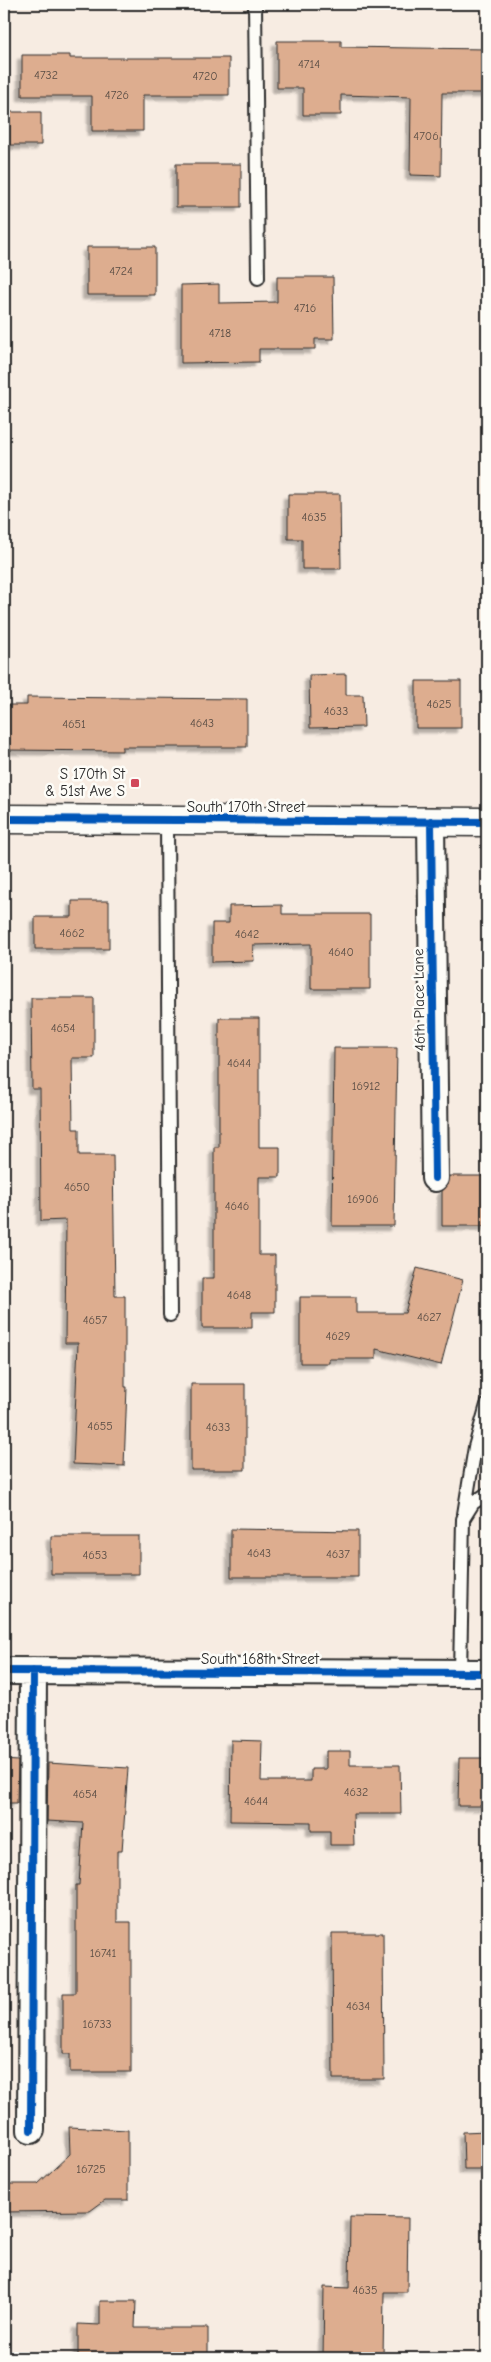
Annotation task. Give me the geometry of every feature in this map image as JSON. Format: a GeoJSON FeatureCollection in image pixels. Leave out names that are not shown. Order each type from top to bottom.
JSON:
{"type":"FeatureCollection","features":[{"type":"Feature","properties":{"kind":"street","name":"South 170th Street"},"geometry":{"type":"LineString","coordinates":[[4,819],[487,822]]}},
{"type":"Feature","properties":{"kind":"street","name":"46th Place Lane"},"geometry":{"type":"LineString","coordinates":[[431,822],[435,1178]]}},
{"type":"Feature","properties":{"kind":"street","name":"South 168th Street"},"geometry":{"type":"LineString","coordinates":[[4,1671],[487,1673]]}},
{"type":"Feature","properties":{"kind":"street"},"geometry":{"type":"LineString","coordinates":[[31,2130],[33,1671]]}},
{"type":"Feature","properties":{"kind":"lane"},"geometry":{"type":"LineString","coordinates":[[255,4],[258,278]]}},
{"type":"Feature","properties":{"kind":"lane"},"geometry":{"type":"LineString","coordinates":[[168,820],[170,1315]]}},
{"type":"Feature","properties":{"kind":"lane"},"geometry":{"type":"LineString","coordinates":[[460,1673],[463,1519],[475,1447],[487,1405]]}},
{"type":"Feature","properties":{"kind":"lane"},"geometry":{"type":"LineString","coordinates":[[463,1519],[473,1503],[487,1494]]}},
{"type":"Feature","properties":{"kind":"building"},"geometry":{"type":"Polygon","coordinates":[[[277,41],[341,41],[341,47],[487,49],[487,93],[442,93],[441,176],[410,175],[411,97],[341,95],[341,115],[303,115],[303,88],[277,88],[277,41]]]}},
{"type":"Feature","properties":{"kind":"building"},"geometry":{"type":"Polygon","coordinates":[[[22,55],[70,55],[70,58],[229,58],[229,95],[143,95],[143,131],[92,131],[92,96],[22,96],[22,55]]]}},
{"type":"Feature","properties":{"kind":"building"},"geometry":{"type":"Polygon","coordinates":[[[4,112],[41,112],[41,145],[4,145],[4,112]]]}},
{"type":"Feature","properties":{"kind":"building"},"geometry":{"type":"Polygon","coordinates":[[[176,164],[241,164],[241,207],[176,207],[176,164]]]}},
{"type":"Feature","properties":{"kind":"building"},"geometry":{"type":"Polygon","coordinates":[[[87,247],[155,247],[155,295],[87,295],[87,247]]]}},
{"type":"Feature","properties":{"kind":"building"},"geometry":{"type":"Polygon","coordinates":[[[277,277],[333,277],[334,339],[315,339],[315,349],[259,349],[259,362],[181,363],[181,285],[219,284],[219,303],[277,302],[277,277]]]}},
{"type":"Feature","properties":{"kind":"building"},"geometry":{"type":"Polygon","coordinates":[[[288,494],[340,494],[341,569],[302,569],[302,539],[288,539],[288,494]]]}},
{"type":"Feature","properties":{"kind":"building"},"geometry":{"type":"Polygon","coordinates":[[[346,674],[346,695],[363,695],[364,727],[310,728],[309,675],[346,674]]]}},
{"type":"Feature","properties":{"kind":"building"},"geometry":{"type":"Polygon","coordinates":[[[416,681],[461,681],[461,728],[416,728],[416,681]]]}},
{"type":"Feature","properties":{"kind":"building"},"geometry":{"type":"Polygon","coordinates":[[[27,697],[247,699],[247,747],[122,747],[122,751],[4,750],[4,705],[27,705],[27,697]]]}},
{"type":"Feature","properties":{"kind":"building"},"geometry":{"type":"Polygon","coordinates":[[[72,901],[109,901],[109,949],[35,949],[35,917],[72,917],[72,901]]]}},
{"type":"Feature","properties":{"kind":"building"},"geometry":{"type":"Polygon","coordinates":[[[282,905],[282,914],[370,914],[370,989],[311,989],[311,944],[253,945],[254,961],[212,962],[212,923],[229,923],[229,906],[282,905]]]}},
{"type":"Feature","properties":{"kind":"building"},"geometry":{"type":"Polygon","coordinates":[[[31,998],[94,998],[94,1058],[72,1058],[73,1129],[79,1129],[79,1155],[113,1155],[115,1296],[125,1296],[125,1387],[127,1387],[124,1466],[73,1464],[78,1343],[65,1343],[66,1220],[41,1221],[40,1089],[32,1089],[31,998]]]}},
{"type":"Feature","properties":{"kind":"building"},"geometry":{"type":"Polygon","coordinates":[[[219,1018],[259,1018],[259,1147],[280,1147],[280,1177],[259,1177],[259,1255],[275,1255],[275,1312],[252,1312],[252,1328],[202,1328],[202,1278],[214,1278],[214,1147],[219,1147],[219,1018]]]}},
{"type":"Feature","properties":{"kind":"building"},"geometry":{"type":"Polygon","coordinates":[[[334,1048],[397,1048],[394,1226],[332,1226],[334,1048]]]}},
{"type":"Feature","properties":{"kind":"building"},"geometry":{"type":"Polygon","coordinates":[[[450,1176],[487,1176],[487,1226],[442,1226],[442,1191],[448,1185],[450,1176]]]}},
{"type":"Feature","properties":{"kind":"building"},"geometry":{"type":"Polygon","coordinates":[[[417,1268],[463,1280],[441,1365],[376,1349],[376,1359],[329,1359],[329,1363],[300,1363],[300,1297],[356,1297],[356,1313],[405,1313],[417,1268]]]}},
{"type":"Feature","properties":{"kind":"building"},"geometry":{"type":"Polygon","coordinates":[[[191,1384],[245,1384],[245,1470],[191,1470],[191,1384]]]}},
{"type":"Feature","properties":{"kind":"building"},"geometry":{"type":"Polygon","coordinates":[[[231,1529],[358,1531],[358,1577],[231,1577],[231,1529]]]}},
{"type":"Feature","properties":{"kind":"building"},"geometry":{"type":"Polygon","coordinates":[[[51,1536],[139,1536],[139,1574],[51,1574],[51,1536]]]}},
{"type":"Feature","properties":{"kind":"building"},"geometry":{"type":"Polygon","coordinates":[[[231,1740],[262,1741],[261,1781],[311,1781],[311,1769],[326,1769],[326,1751],[350,1751],[350,1765],[400,1765],[401,1814],[353,1814],[354,1845],[330,1845],[330,1831],[311,1831],[311,1822],[230,1821],[231,1740]]]}},
{"type":"Feature","properties":{"kind":"building"},"geometry":{"type":"Polygon","coordinates":[[[459,1758],[487,1758],[487,1806],[458,1806],[459,1758]]]}},
{"type":"Feature","properties":{"kind":"building"},"geometry":{"type":"Polygon","coordinates":[[[4,1760],[18,1761],[17,1803],[4,1803],[4,1760]]]}},
{"type":"Feature","properties":{"kind":"building"},"geometry":{"type":"Polygon","coordinates":[[[48,1763],[128,1768],[122,1851],[117,1851],[117,1922],[131,1922],[131,2072],[70,2072],[70,2054],[63,2054],[63,1993],[76,1993],[76,1885],[79,1885],[83,1823],[47,1821],[48,1763]]]}},
{"type":"Feature","properties":{"kind":"building"},"geometry":{"type":"Polygon","coordinates":[[[332,1933],[383,1933],[384,2079],[333,2079],[332,1933]]]}},
{"type":"Feature","properties":{"kind":"building"},"geometry":{"type":"Polygon","coordinates":[[[69,2127],[128,2130],[128,2200],[105,2200],[90,2211],[4,2212],[4,2184],[38,2184],[70,2154],[69,2127]]]}},
{"type":"Feature","properties":{"kind":"building"},"geometry":{"type":"Polygon","coordinates":[[[487,2131],[487,2169],[464,2169],[463,2132],[487,2131]]]}},
{"type":"Feature","properties":{"kind":"building"},"geometry":{"type":"Polygon","coordinates":[[[350,2217],[408,2218],[407,2292],[384,2292],[383,2358],[323,2358],[324,2287],[349,2288],[350,2217]]]}},
{"type":"Feature","properties":{"kind":"building"},"geometry":{"type":"Polygon","coordinates":[[[100,2301],[136,2301],[135,2328],[208,2328],[208,2358],[78,2358],[78,2324],[100,2325],[100,2301]]]}},
{"type":"Feature","properties":{"kind":"cycle path"},"geometry":{"type":"LineString","coordinates":[[4,819],[487,822]]}},
{"type":"Feature","properties":{"kind":"cycle path"},"geometry":{"type":"LineString","coordinates":[[431,821],[435,1178]]}},
{"type":"Feature","properties":{"kind":"cycle path"},"geometry":{"type":"LineString","coordinates":[[4,1671],[487,1673]]}},
{"type":"Feature","properties":{"kind":"cycle path"},"geometry":{"type":"LineString","coordinates":[[31,2130],[33,1671]]}},
{"type":"Feature","properties":{"kind":"place","name":"S 170th St & 51st Ave S"},"geometry":{"type":"Point","coordinates":[135,783]}}]}
